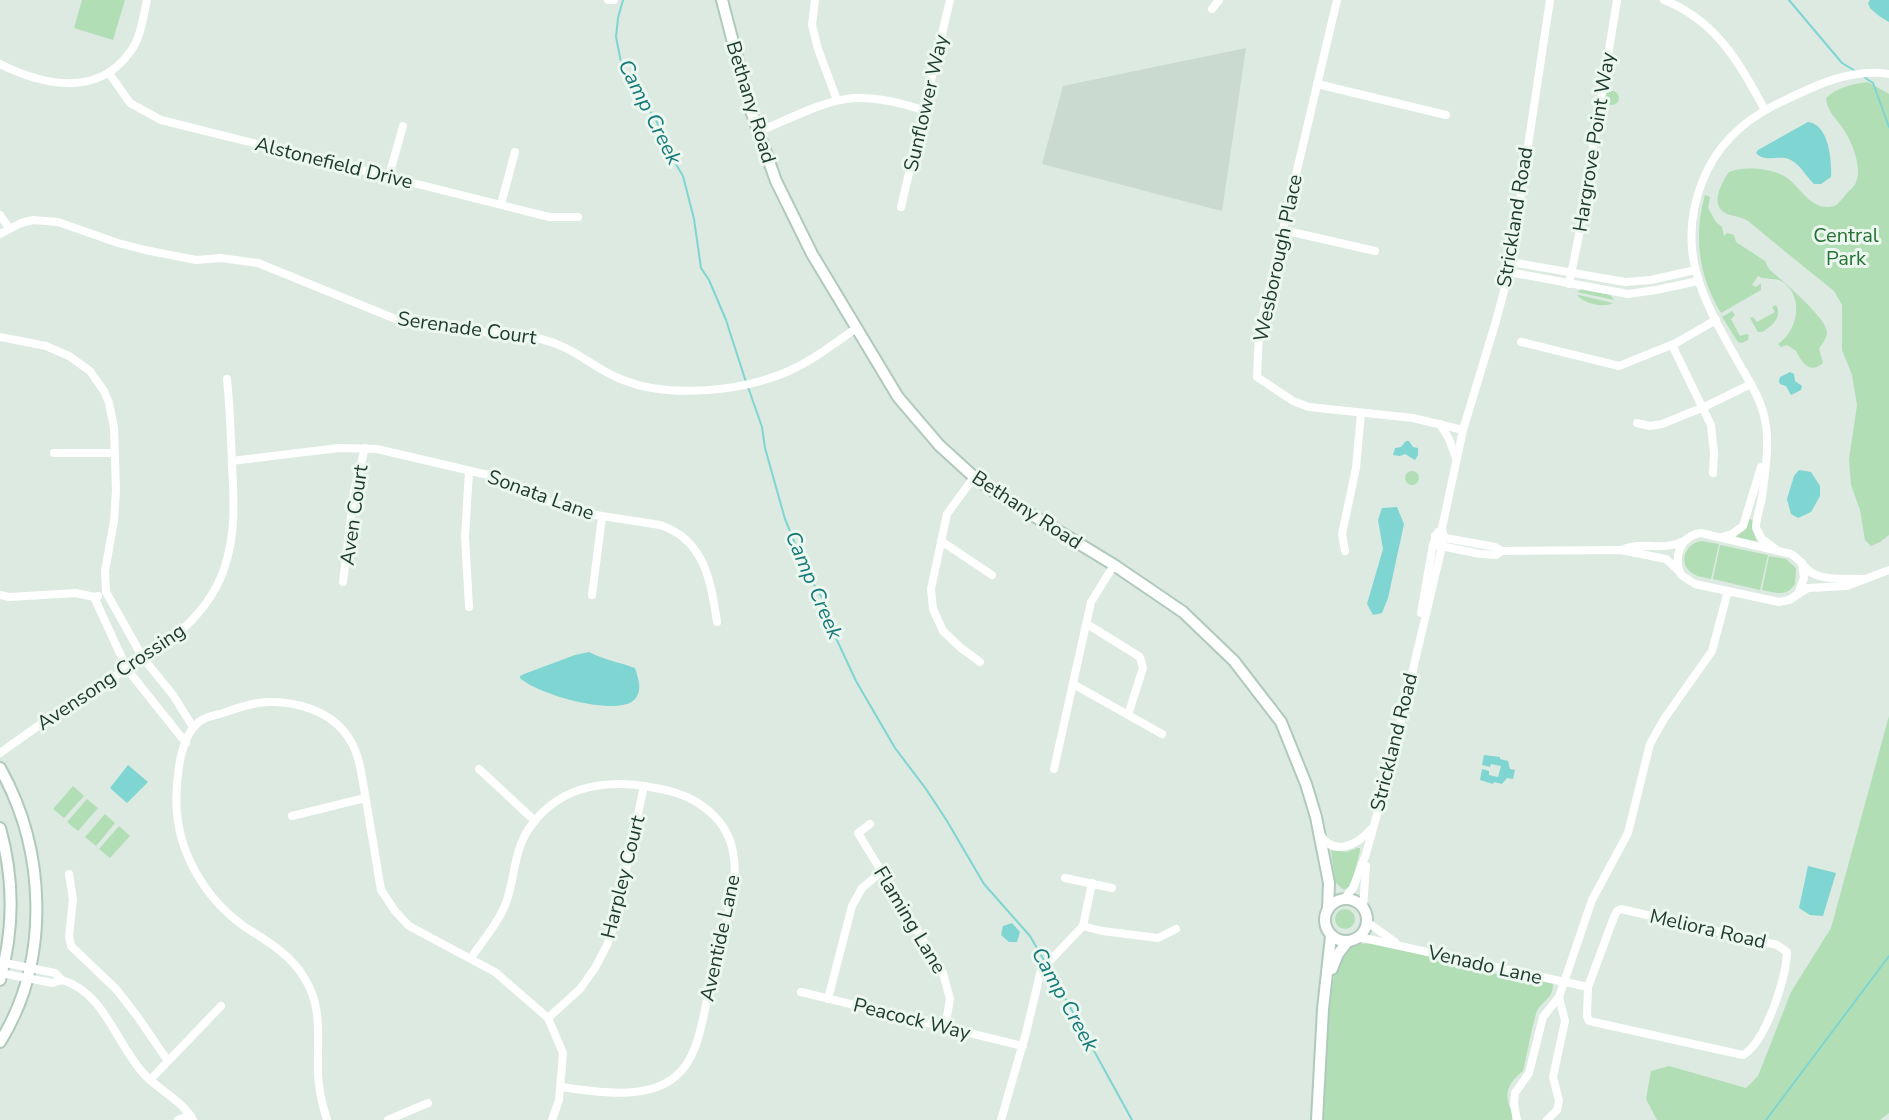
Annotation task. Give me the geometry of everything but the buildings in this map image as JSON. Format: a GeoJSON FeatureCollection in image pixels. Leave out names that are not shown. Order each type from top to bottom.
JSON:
{"type":"FeatureCollection","features":[{"type":"Feature","properties":{"kind":"street"},"geometry":{"type":"LineString","coordinates":[[0,64],[21,74],[58,84],[85,82],[109,73],[130,52],[140,32],[147,0]]}},
{"type":"Feature","properties":{"kind":"street"},"geometry":{"type":"LineString","coordinates":[[608,0],[614,0]]}},
{"type":"Feature","properties":{"kind":"street","name":"Bethany Road"},"geometry":{"type":"LineString","coordinates":[[722,0],[739,69],[776,181],[793,218],[855,329],[898,397],[939,445],[974,477],[1114,565],[1183,612],[1234,661],[1281,722],[1307,787],[1319,831],[1329,883],[1328,909]]}},
{"type":"Feature","properties":{"kind":"street"},"geometry":{"type":"LineString","coordinates":[[815,0],[812,26],[837,100]]}},
{"type":"Feature","properties":{"kind":"street","name":"Sunflower Way"},"geometry":{"type":"LineString","coordinates":[[901,207],[950,0]]}},
{"type":"Feature","properties":{"kind":"street"},"geometry":{"type":"LineString","coordinates":[[1212,9],[1219,0]]}},
{"type":"Feature","properties":{"kind":"street","name":"Wesborough Place"},"geometry":{"type":"LineString","coordinates":[[1337,0],[1259,332],[1257,377],[1301,405],[1413,418],[1463,430]]}},
{"type":"Feature","properties":{"kind":"street","name":"Strickland Road"},"geometry":{"type":"LineString","coordinates":[[1415,658],[1415,649],[1463,430],[1509,272],[1550,0]]}},
{"type":"Feature","properties":{"kind":"street","name":"Hargrove Point Way"},"geometry":{"type":"LineString","coordinates":[[1569,284],[1617,0]]}},
{"type":"Feature","properties":{"kind":"street"},"geometry":{"type":"LineString","coordinates":[[1664,0],[1694,16],[1723,42],[1736,59],[1765,110]]}},
{"type":"Feature","properties":{"kind":"street"},"geometry":{"type":"LineString","coordinates":[[1777,550],[1762,539],[1756,528],[1766,449],[1764,415],[1758,396],[1716,320],[1698,281],[1692,255],[1692,215],[1706,172],[1727,141],[1753,117],[1818,86],[1855,74],[1874,72],[1889,74]]}},
{"type":"Feature","properties":{"kind":"street","name":"Alstonefield Drive"},"geometry":{"type":"LineString","coordinates":[[109,73],[130,104],[161,120],[549,217],[578,217]]}},
{"type":"Feature","properties":{"kind":"street"},"geometry":{"type":"LineString","coordinates":[[1317,84],[1446,115]]}},
{"type":"Feature","properties":{"kind":"street"},"geometry":{"type":"LineString","coordinates":[[758,132],[837,100],[879,99],[924,110]]}},
{"type":"Feature","properties":{"kind":"street"},"geometry":{"type":"LineString","coordinates":[[389,176],[403,126]]}},
{"type":"Feature","properties":{"kind":"street"},"geometry":{"type":"LineString","coordinates":[[501,204],[515,152]]}},
{"type":"Feature","properties":{"kind":"street"},"geometry":{"type":"LineString","coordinates":[[0,215],[9,228]]}},
{"type":"Feature","properties":{"kind":"street","name":"Serenade Court"},"geometry":{"type":"LineString","coordinates":[[0,234],[9,228],[33,220],[46,220],[145,250],[195,260],[227,258],[258,263],[403,322],[553,342],[576,352],[611,375],[634,384],[659,389],[725,388],[762,380],[788,371],[820,354],[855,329]]}},
{"type":"Feature","properties":{"kind":"street"},"geometry":{"type":"LineString","coordinates":[[1283,230],[1375,251]]}},
{"type":"Feature","properties":{"kind":"street"},"geometry":{"type":"LineString","coordinates":[[1511,261],[1625,282],[1655,279],[1695,270]]}},
{"type":"Feature","properties":{"kind":"street"},"geometry":{"type":"LineString","coordinates":[[1509,272],[1632,294],[1698,281]]}},
{"type":"Feature","properties":{"kind":"street"},"geometry":{"type":"LineString","coordinates":[[1521,342],[1622,366],[1672,345],[1716,320]]}},
{"type":"Feature","properties":{"kind":"street"},"geometry":{"type":"LineString","coordinates":[[0,337],[58,351],[90,371],[98,380],[109,403],[114,428],[116,490],[114,521],[105,571],[106,592],[143,658],[173,695],[193,727]]}},
{"type":"Feature","properties":{"kind":"street"},"geometry":{"type":"LineString","coordinates":[[1672,345],[1704,407],[1713,433],[1713,473]]}},
{"type":"Feature","properties":{"kind":"street","name":"Avensong Crossing"},"geometry":{"type":"LineString","coordinates":[[0,753],[85,694],[143,658],[190,623],[206,603],[219,581],[228,558],[232,533],[232,461],[227,379]]}},
{"type":"Feature","properties":{"kind":"street"},"geometry":{"type":"LineString","coordinates":[[1637,423],[1656,425],[1704,407],[1751,384]]}},
{"type":"Feature","properties":{"kind":"street"},"geometry":{"type":"LineString","coordinates":[[1345,551],[1342,534],[1356,468],[1361,413]]}},
{"type":"Feature","properties":{"kind":"street"},"geometry":{"type":"LineString","coordinates":[[1439,424],[1449,439],[1456,462]]}},
{"type":"Feature","properties":{"kind":"street","name":"Sonata Lane"},"geometry":{"type":"LineString","coordinates":[[232,461],[339,448],[365,448],[501,478],[547,501],[583,513],[660,525],[685,537],[694,549],[711,582],[717,622]]}},
{"type":"Feature","properties":{"kind":"street","name":"Aven Court"},"geometry":{"type":"LineString","coordinates":[[343,582],[354,491],[365,448]]}},
{"type":"Feature","properties":{"kind":"street"},"geometry":{"type":"LineString","coordinates":[[1721,537],[1732,534],[1745,522],[1766,449]]}},
{"type":"Feature","properties":{"kind":"street"},"geometry":{"type":"LineString","coordinates":[[54,453],[114,453]]}},
{"type":"Feature","properties":{"kind":"street"},"geometry":{"type":"LineString","coordinates":[[469,471],[465,536],[469,607]]}},
{"type":"Feature","properties":{"kind":"street"},"geometry":{"type":"LineString","coordinates":[[974,477],[947,514],[931,589],[933,609],[943,631],[980,662]]}},
{"type":"Feature","properties":{"kind":"street"},"geometry":{"type":"LineString","coordinates":[[1446,507],[1447,524],[1450,531],[1457,537],[1472,543]]}},
{"type":"Feature","properties":{"kind":"street"},"geometry":{"type":"LineString","coordinates":[[592,595],[602,517]]}},
{"type":"Feature","properties":{"kind":"street"},"geometry":{"type":"LineString","coordinates":[[1621,550],[1638,546],[1663,548],[1684,541],[1693,534],[1701,533],[1791,554],[1809,571],[1822,577],[1864,579]]}},
{"type":"Feature","properties":{"kind":"street"},"geometry":{"type":"LineString","coordinates":[[941,541],[992,575]]}},
{"type":"Feature","properties":{"kind":"street"},"geometry":{"type":"LineString","coordinates":[[1438,541],[1472,543],[1502,550],[1621,550],[1666,560],[1683,577],[1695,584],[1779,602],[1789,600],[1808,588],[1847,586],[1889,570]]}},
{"type":"Feature","properties":{"kind":"street"},"geometry":{"type":"LineString","coordinates":[[1438,541],[1462,551],[1496,555],[1502,550]]}},
{"type":"Feature","properties":{"kind":"street","name":"Strickland Road"},"geometry":{"type":"LineString","coordinates":[[1342,900],[1353,888],[1366,854],[1392,760],[1436,571],[1438,541]]}},
{"type":"Feature","properties":{"kind":"street"},"geometry":{"type":"LineString","coordinates":[[1680,572],[1677,560],[1684,541]]}},
{"type":"Feature","properties":{"kind":"street"},"geometry":{"type":"LineString","coordinates":[[1436,571],[1448,555],[1462,551]]}},
{"type":"Feature","properties":{"kind":"street"},"geometry":{"type":"LineString","coordinates":[[1797,595],[1804,578],[1802,563]]}},
{"type":"Feature","properties":{"kind":"street"},"geometry":{"type":"LineString","coordinates":[[1054,769],[1091,602],[1114,565]]}},
{"type":"Feature","properties":{"kind":"street"},"geometry":{"type":"LineString","coordinates":[[1822,577],[1822,587]]}},
{"type":"Feature","properties":{"kind":"street"},"geometry":{"type":"LineString","coordinates":[[1518,1120],[1514,1106],[1515,1093],[1529,1073],[1543,1017],[1559,996],[1592,900],[1628,833],[1650,744],[1664,719],[1712,651],[1728,591]]}},
{"type":"Feature","properties":{"kind":"street"},"geometry":{"type":"LineString","coordinates":[[0,595],[9,597],[76,593],[94,597],[106,592]]}},
{"type":"Feature","properties":{"kind":"street"},"geometry":{"type":"LineString","coordinates":[[94,597],[127,669],[186,743]]}},
{"type":"Feature","properties":{"kind":"street"},"geometry":{"type":"LineString","coordinates":[[1087,624],[1140,657],[1143,668],[1128,715]]}},
{"type":"Feature","properties":{"kind":"street"},"geometry":{"type":"LineString","coordinates":[[1073,684],[1162,734]]}},
{"type":"Feature","properties":{"kind":"street"},"geometry":{"type":"LineString","coordinates":[[327,1120],[318,1082],[318,1016],[305,978],[279,950],[237,921],[219,903],[196,873],[184,850],[178,825],[176,800],[180,762],[193,727],[203,719],[255,703],[281,702],[314,711],[332,721],[350,739],[359,762],[381,890],[387,901],[409,926],[495,972],[548,1018],[563,1053],[559,1100],[552,1120]]}},
{"type":"Feature","properties":{"kind":"street"},"geometry":{"type":"LineString","coordinates":[[0,768],[25,823],[33,860],[36,893],[34,932],[28,973],[18,1005],[0,1042]]}},
{"type":"Feature","properties":{"kind":"street"},"geometry":{"type":"LineString","coordinates":[[479,769],[535,821]]}},
{"type":"Feature","properties":{"kind":"street","name":"Aventide Lane"},"geometry":{"type":"LineString","coordinates":[[471,958],[502,912],[507,900],[517,854],[528,831],[535,821],[556,802],[584,788],[609,783],[644,786],[682,795],[704,808],[726,831],[735,855],[734,889],[699,1033],[684,1068],[676,1077],[656,1087],[631,1092],[606,1093],[561,1087]]}},
{"type":"Feature","properties":{"kind":"street","name":"Harpley Court"},"geometry":{"type":"LineString","coordinates":[[548,1018],[580,989],[595,968],[607,945],[615,921],[644,786]]}},
{"type":"Feature","properties":{"kind":"street"},"geometry":{"type":"LineString","coordinates":[[292,816],[365,798]]}},
{"type":"Feature","properties":{"kind":"street","name":"Flaming Lane"},"geometry":{"type":"LineString","coordinates":[[870,824],[858,833],[943,973],[950,999],[945,1027]]}},
{"type":"Feature","properties":{"kind":"street","name":"Strickland Road"},"geometry":{"type":"LineString","coordinates":[[1319,831],[1323,839],[1345,847],[1359,842],[1373,826]]}},
{"type":"Feature","properties":{"kind":"street"},"geometry":{"type":"LineString","coordinates":[[0,828],[11,879],[11,912],[1,970],[28,973],[53,983],[62,980],[83,990],[100,1008],[135,1063],[150,1080],[179,1102],[192,1118]]}},
{"type":"Feature","properties":{"kind":"street","name":"Strickland Road"},"geometry":{"type":"LineString","coordinates":[[1363,908],[1366,854]]}},
{"type":"Feature","properties":{"kind":"street"},"geometry":{"type":"LineString","coordinates":[[828,999],[852,906],[862,888],[881,872]]}},
{"type":"Feature","properties":{"kind":"street"},"geometry":{"type":"LineString","coordinates":[[69,874],[73,899],[69,936],[71,946],[116,989],[168,1060]]}},
{"type":"Feature","properties":{"kind":"street"},"geometry":{"type":"LineString","coordinates":[[1065,878],[1112,888]]}},
{"type":"Feature","properties":{"kind":"street"},"geometry":{"type":"LineString","coordinates":[[1001,1120],[1023,1046],[1041,970],[1083,926],[1092,883]]}},
{"type":"Feature","properties":{"kind":"street","name":"Bethany Road"},"geometry":{"type":"LineString","coordinates":[[1329,883],[1342,900]]}},
{"type":"Feature","properties":{"kind":"street"},"geometry":{"type":"LineString","coordinates":[[1317,1120],[1321,1029],[1331,936],[1325,921],[1332,904],[1342,900],[1354,900],[1363,908],[1366,927],[1338,954],[1326,984]]}},
{"type":"Feature","properties":{"kind":"street","name":"Meliora Road"},"geometry":{"type":"LineString","coordinates":[[1621,909],[1777,945],[1787,951],[1778,993],[1772,1009],[1756,1045],[1743,1055],[1589,1021],[1587,1016],[1588,987],[1614,917],[1621,909]]}},
{"type":"Feature","properties":{"kind":"street","name":"Venado Lane"},"geometry":{"type":"LineString","coordinates":[[1367,922],[1387,937],[1406,947]]}},
{"type":"Feature","properties":{"kind":"street"},"geometry":{"type":"LineString","coordinates":[[1083,926],[1102,931],[1158,938],[1176,929]]}},
{"type":"Feature","properties":{"kind":"street"},"geometry":{"type":"LineString","coordinates":[[1331,936],[1353,940]]}},
{"type":"Feature","properties":{"kind":"street","name":"Venado Lane"},"geometry":{"type":"LineString","coordinates":[[1353,940],[1406,947],[1563,982]]}},
{"type":"Feature","properties":{"kind":"street"},"geometry":{"type":"LineString","coordinates":[[1563,982],[1588,987]]}},
{"type":"Feature","properties":{"kind":"street","name":"Peacock Way"},"geometry":{"type":"LineString","coordinates":[[801,992],[1023,1046]]}},
{"type":"Feature","properties":{"kind":"street"},"geometry":{"type":"LineString","coordinates":[[1547,1120],[1557,1110],[1559,1101],[1553,1077],[1565,1021],[1559,996]]}},
{"type":"Feature","properties":{"kind":"street"},"geometry":{"type":"LineString","coordinates":[[150,1080],[221,1006]]}},
{"type":"Feature","properties":{"kind":"street"},"geometry":{"type":"LineString","coordinates":[[388,1120],[428,1103]]}},
{"type":"Feature","properties":{"kind":"street"},"geometry":{"type":"LineString","coordinates":[[178,1120],[192,1118]]}},
{"type":"Feature","properties":{"kind":"shaded area"},"geometry":{"type":"Polygon","coordinates":[[[1246,48],[1222,211],[1042,164],[1063,86],[1246,48]]]}},
{"type":"Feature","properties":{"kind":"green space"},"geometry":{"type":"Polygon","coordinates":[[[82,0],[125,0],[113,40],[74,28],[82,0]]]}},
{"type":"Feature","properties":{"kind":"green space","name":"Central Park"},"geometry":{"type":"Polygon","coordinates":[[[1868,82],[1889,94],[1889,535],[1871,546],[1865,540],[1860,510],[1851,485],[1849,459],[1857,405],[1852,375],[1842,350],[1842,305],[1834,291],[1748,221],[1721,210],[1718,203],[1718,193],[1729,172],[1756,169],[1784,176],[1812,202],[1826,207],[1836,205],[1855,184],[1858,169],[1851,143],[1830,111],[1826,98],[1840,89],[1868,82]]]}},
{"type":"Feature","properties":{"kind":"green space"},"geometry":{"type":"Polygon","coordinates":[[[1609,91],[1615,91],[1619,98],[1615,105],[1609,105],[1605,101],[1605,95],[1609,91]]]}},
{"type":"Feature","properties":{"kind":"green space"},"geometry":{"type":"Polygon","coordinates":[[[1705,195],[1710,197],[1708,208],[1716,222],[1722,227],[1724,236],[1727,233],[1734,235],[1736,242],[1765,261],[1769,269],[1788,286],[1781,281],[1758,276],[1752,285],[1756,287],[1761,283],[1761,290],[1721,313],[1703,271],[1699,226],[1705,195]]]}},
{"type":"Feature","properties":{"kind":"green space"},"geometry":{"type":"Polygon","coordinates":[[[1789,287],[1820,318],[1827,332],[1819,349],[1823,363],[1814,368],[1806,366],[1796,351],[1787,345],[1781,347],[1778,344],[1790,331],[1796,313],[1796,304],[1789,287]]]}},
{"type":"Feature","properties":{"kind":"green space"},"geometry":{"type":"Polygon","coordinates":[[[1582,289],[1610,295],[1614,300],[1577,292],[1582,289]]]}},
{"type":"Feature","properties":{"kind":"green space"},"geometry":{"type":"Polygon","coordinates":[[[1577,295],[1613,303],[1594,304],[1584,301],[1577,295]]]}},
{"type":"Feature","properties":{"kind":"green space"},"geometry":{"type":"Polygon","coordinates":[[[1776,305],[1778,313],[1773,324],[1766,330],[1758,332],[1750,318],[1753,317],[1757,322],[1775,312],[1772,307],[1776,305]]]}},
{"type":"Feature","properties":{"kind":"green space"},"geometry":{"type":"Polygon","coordinates":[[[1732,311],[1735,315],[1731,319],[1740,336],[1749,335],[1748,340],[1742,343],[1738,342],[1722,317],[1732,311]]]}},
{"type":"Feature","properties":{"kind":"green space"},"geometry":{"type":"Polygon","coordinates":[[[1412,471],[1417,473],[1419,478],[1417,483],[1412,485],[1407,483],[1405,478],[1407,473],[1412,471]]]}},
{"type":"Feature","properties":{"kind":"green space"},"geometry":{"type":"Polygon","coordinates":[[[1749,519],[1753,520],[1753,531],[1757,542],[1736,537],[1749,519]]]}},
{"type":"Feature","properties":{"kind":"green space"},"geometry":{"type":"Polygon","coordinates":[[[1696,542],[1719,544],[1711,579],[1694,574],[1687,569],[1685,564],[1685,554],[1688,549],[1696,542]]]}},
{"type":"Feature","properties":{"kind":"green space"},"geometry":{"type":"Polygon","coordinates":[[[1720,545],[1768,555],[1760,590],[1713,579],[1720,545]]]}},
{"type":"Feature","properties":{"kind":"green space"},"geometry":{"type":"Polygon","coordinates":[[[1769,556],[1786,559],[1796,568],[1795,584],[1788,591],[1781,593],[1762,590],[1769,556]]]}},
{"type":"Feature","properties":{"kind":"green space"},"geometry":{"type":"Polygon","coordinates":[[[1889,716],[1889,1113],[1880,1120],[1657,1120],[1646,1099],[1651,1071],[1669,1066],[1746,1088],[1758,1076],[1791,992],[1831,928],[1889,716]]]}},
{"type":"Feature","properties":{"kind":"green space"},"geometry":{"type":"Polygon","coordinates":[[[73,786],[84,796],[64,818],[53,809],[73,786]]]}},
{"type":"Feature","properties":{"kind":"green space"},"geometry":{"type":"Polygon","coordinates":[[[87,799],[98,808],[78,831],[67,822],[87,799]]]}},
{"type":"Feature","properties":{"kind":"green space"},"geometry":{"type":"Polygon","coordinates":[[[105,814],[115,823],[96,846],[85,837],[105,814]]]}},
{"type":"Feature","properties":{"kind":"green space"},"geometry":{"type":"Polygon","coordinates":[[[119,826],[130,836],[110,858],[99,849],[119,826]]]}},
{"type":"Feature","properties":{"kind":"green space"},"geometry":{"type":"Polygon","coordinates":[[[1360,848],[1360,851],[1352,882],[1344,890],[1335,882],[1331,850],[1347,852],[1360,848]]]}},
{"type":"Feature","properties":{"kind":"green space"},"geometry":{"type":"Polygon","coordinates":[[[1345,909],[1352,912],[1355,919],[1352,926],[1345,929],[1338,926],[1335,919],[1338,912],[1345,909]]]}},
{"type":"Feature","properties":{"kind":"green space"},"geometry":{"type":"Polygon","coordinates":[[[1372,943],[1464,964],[1468,968],[1553,984],[1550,995],[1536,1013],[1523,1071],[1509,1088],[1507,1096],[1512,1120],[1323,1120],[1327,1025],[1335,972],[1343,954],[1353,944],[1372,943]]]}},
{"type":"Feature","properties":{"kind":"water"},"geometry":{"type":"Polygon","coordinates":[[[1870,0],[1889,0],[1889,22],[1870,8],[1868,3],[1870,0]]]}},
{"type":"Feature","properties":{"kind":"water"},"geometry":{"type":"Polygon","coordinates":[[[1808,122],[1821,129],[1830,153],[1831,177],[1821,184],[1814,184],[1789,159],[1763,158],[1756,153],[1808,122]]]}},
{"type":"Feature","properties":{"kind":"water"},"geometry":{"type":"Polygon","coordinates":[[[1790,372],[1794,374],[1795,381],[1802,386],[1801,390],[1791,395],[1786,386],[1780,384],[1779,381],[1780,377],[1790,372]]]}},
{"type":"Feature","properties":{"kind":"water"},"geometry":{"type":"Polygon","coordinates":[[[1406,441],[1418,448],[1415,460],[1405,454],[1393,455],[1395,448],[1401,447],[1406,441]]]}},
{"type":"Feature","properties":{"kind":"water"},"geometry":{"type":"Polygon","coordinates":[[[1799,470],[1811,472],[1820,486],[1820,496],[1811,512],[1798,518],[1791,514],[1787,499],[1794,476],[1799,470]]]}},
{"type":"Feature","properties":{"kind":"water"},"geometry":{"type":"Polygon","coordinates":[[[1397,507],[1404,524],[1388,598],[1382,613],[1373,615],[1367,604],[1383,549],[1378,520],[1382,508],[1397,507]]]}},
{"type":"Feature","properties":{"kind":"water"},"geometry":{"type":"Polygon","coordinates":[[[589,652],[635,668],[639,688],[635,699],[626,704],[613,706],[577,702],[542,691],[520,678],[524,674],[589,652]]]}},
{"type":"Feature","properties":{"kind":"water"},"geometry":{"type":"Polygon","coordinates":[[[1484,755],[1500,757],[1508,761],[1510,769],[1515,770],[1513,779],[1507,778],[1502,784],[1480,780],[1482,769],[1489,771],[1489,775],[1498,777],[1501,766],[1482,765],[1484,755]]]}},
{"type":"Feature","properties":{"kind":"water"},"geometry":{"type":"Polygon","coordinates":[[[128,765],[148,782],[127,803],[110,788],[128,765]]]}},
{"type":"Feature","properties":{"kind":"water"},"geometry":{"type":"Polygon","coordinates":[[[1808,866],[1836,873],[1823,916],[1810,915],[1799,908],[1808,866]]]}},
{"type":"Feature","properties":{"kind":"water"},"geometry":{"type":"Polygon","coordinates":[[[1012,923],[1020,932],[1017,942],[1009,942],[1001,935],[1003,926],[1012,923]]]}},
{"type":"Feature","properties":{"kind":"waterway","name":"Camp Creek"},"geometry":{"type":"LineString","coordinates":[[623,0],[616,37],[622,67],[657,122],[665,146],[683,176],[694,219],[701,268],[709,280],[726,320],[746,382]]}},
{"type":"Feature","properties":{"kind":"waterway"},"geometry":{"type":"LineString","coordinates":[[1789,0],[1842,63],[1857,72]]}},
{"type":"Feature","properties":{"kind":"waterway"},"geometry":{"type":"LineString","coordinates":[[1864,77],[1873,83],[1889,127]]}},
{"type":"Feature","properties":{"kind":"waterway","name":"Camp Creek"},"geometry":{"type":"LineString","coordinates":[[748,387],[762,427],[765,448],[785,519],[807,573],[822,598],[829,623],[856,681],[895,748],[947,821],[984,884],[1030,936],[1045,962]]}},
{"type":"Feature","properties":{"kind":"waterway"},"geometry":{"type":"LineString","coordinates":[[1766,1120],[1889,956]]}},
{"type":"Feature","properties":{"kind":"waterway","name":"Camp Creek"},"geometry":{"type":"LineString","coordinates":[[1048,967],[1132,1120]]}}]}
